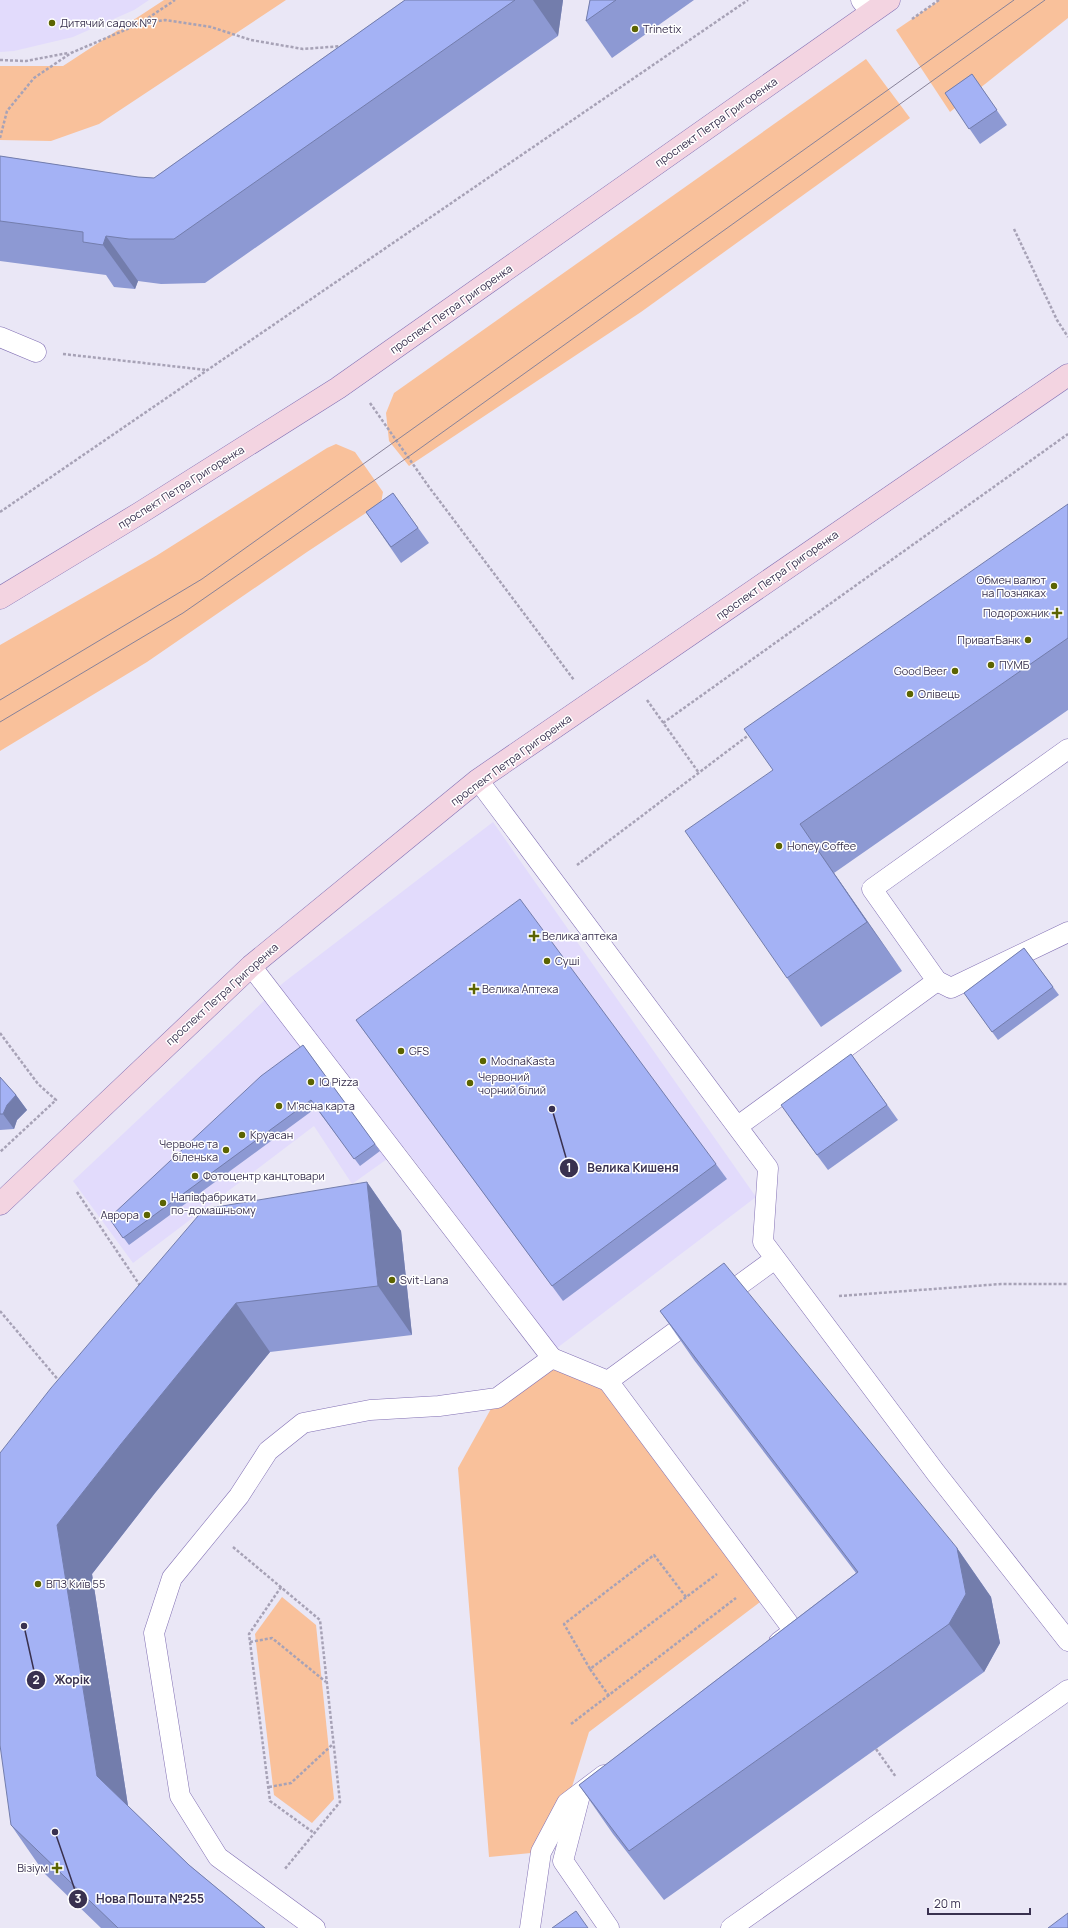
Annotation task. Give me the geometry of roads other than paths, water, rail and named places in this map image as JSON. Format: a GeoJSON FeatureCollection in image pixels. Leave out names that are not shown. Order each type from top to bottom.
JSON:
{"type":"FeatureCollection","features":[{"type":"Feature","properties":{"kind":"main road","name":"проспект Петра Григоренка"},"geometry":{"type":"LineString","coordinates":[[0,597],[147,509],[338,388],[866,7],[889,0]]}},
{"type":"Feature","properties":{"kind":"main road","name":"проспект Петра Григоренка"},"geometry":{"type":"LineString","coordinates":[[0,1204],[251,966],[478,780],[1068,375]]}},
{"type":"Feature","properties":{"kind":"lane"},"geometry":{"type":"LineString","coordinates":[[0,337],[36,352]]}},
{"type":"Feature","properties":{"kind":"lane"},"geometry":{"type":"LineString","coordinates":[[1068,749],[872,889],[937,981],[951,988],[1068,932]]}},
{"type":"Feature","properties":{"kind":"lane"},"geometry":{"type":"LineString","coordinates":[[478,780],[768,1168],[763,1242],[936,1473],[1068,1641]]}},
{"type":"Feature","properties":{"kind":"lane"},"geometry":{"type":"LineString","coordinates":[[251,966],[552,1358],[608,1381],[794,1631],[763,1654]]}},
{"type":"Feature","properties":{"kind":"lane"},"geometry":{"type":"LineString","coordinates":[[738,1126],[937,981]]}},
{"type":"Feature","properties":{"kind":"lane"},"geometry":{"type":"LineString","coordinates":[[608,1381],[775,1258]]}},
{"type":"Feature","properties":{"kind":"lane"},"geometry":{"type":"LineString","coordinates":[[315,1928],[218,1857],[180,1796],[154,1633],[172,1578],[210,1528],[238,1496],[268,1451],[303,1423],[370,1410],[439,1406],[497,1398],[552,1358]]}},
{"type":"Feature","properties":{"kind":"lane"},"geometry":{"type":"LineString","coordinates":[[731,1928],[1068,1690]]}},
{"type":"Feature","properties":{"kind":"lane"},"geometry":{"type":"LineString","coordinates":[[530,1928],[541,1852],[567,1803],[620,1763]]}},
{"type":"Feature","properties":{"kind":"lane"},"geometry":{"type":"LineString","coordinates":[[581,1793],[563,1861],[609,1928]]}},
{"type":"Feature","properties":{"kind":"tram line"},"geometry":{"type":"LineString","coordinates":[[0,700],[202,579],[1014,0]]}},
{"type":"Feature","properties":{"kind":"tram line"},"geometry":{"type":"LineString","coordinates":[[0,722],[183,613],[408,457],[1045,0]]}},
{"type":"Feature","properties":{"kind":"place","name":"Дитячий садок №7"},"geometry":{"type":"Point","coordinates":[52,23]}},
{"type":"Feature","properties":{"kind":"place","name":"Trinetix"},"geometry":{"type":"Point","coordinates":[635,29]}},
{"type":"Feature","properties":{"kind":"place","name":"Обмен валют на Позняках"},"geometry":{"type":"Point","coordinates":[1054,586]}},
{"type":"Feature","properties":{"kind":"place","name":"Подорожник"},"geometry":{"type":"Point","coordinates":[1057,613]}},
{"type":"Feature","properties":{"kind":"place","name":"ПриватБанк"},"geometry":{"type":"Point","coordinates":[1028,640]}},
{"type":"Feature","properties":{"kind":"place","name":"ПУМБ"},"geometry":{"type":"Point","coordinates":[991,665]}},
{"type":"Feature","properties":{"kind":"place","name":"Good Beer"},"geometry":{"type":"Point","coordinates":[955,671]}},
{"type":"Feature","properties":{"kind":"place","name":"Олівець"},"geometry":{"type":"Point","coordinates":[910,694]}},
{"type":"Feature","properties":{"kind":"place","name":"Honey Coffee"},"geometry":{"type":"Point","coordinates":[779,846]}},
{"type":"Feature","properties":{"kind":"place","name":"Велика аптека"},"geometry":{"type":"Point","coordinates":[534,936]}},
{"type":"Feature","properties":{"kind":"place","name":"Суші"},"geometry":{"type":"Point","coordinates":[547,961]}},
{"type":"Feature","properties":{"kind":"place","name":"Велика Аптека"},"geometry":{"type":"Point","coordinates":[474,989]}},
{"type":"Feature","properties":{"kind":"place","name":"GFS"},"geometry":{"type":"Point","coordinates":[401,1051]}},
{"type":"Feature","properties":{"kind":"place","name":"ModnaKasta"},"geometry":{"type":"Point","coordinates":[483,1061]}},
{"type":"Feature","properties":{"kind":"place","name":"IQ Pizza"},"geometry":{"type":"Point","coordinates":[311,1082]}},
{"type":"Feature","properties":{"kind":"place","name":"Червоний чорний білий"},"geometry":{"type":"Point","coordinates":[470,1083]}},
{"type":"Feature","properties":{"kind":"place","name":"М'ясна карта"},"geometry":{"type":"Point","coordinates":[279,1106]}},
{"type":"Feature","properties":{"kind":"place","name":"Велика Кишеня"},"geometry":{"type":"Point","coordinates":[552,1109]}},
{"type":"Feature","properties":{"kind":"place","name":"Круасан"},"geometry":{"type":"Point","coordinates":[242,1135]}},
{"type":"Feature","properties":{"kind":"place","name":"Червоне та біленька"},"geometry":{"type":"Point","coordinates":[226,1150]}},
{"type":"Feature","properties":{"kind":"place","name":"Фотоцентр канцтовари"},"geometry":{"type":"Point","coordinates":[195,1176]}},
{"type":"Feature","properties":{"kind":"place","name":"Напівфабрикати по-домашньому"},"geometry":{"type":"Point","coordinates":[163,1203]}},
{"type":"Feature","properties":{"kind":"place","name":"Аврора"},"geometry":{"type":"Point","coordinates":[147,1215]}},
{"type":"Feature","properties":{"kind":"place","name":"Svit-Lana"},"geometry":{"type":"Point","coordinates":[392,1280]}},
{"type":"Feature","properties":{"kind":"place","name":"ВПЗ Київ 55"},"geometry":{"type":"Point","coordinates":[38,1584]}},
{"type":"Feature","properties":{"kind":"place","name":"Жорік"},"geometry":{"type":"Point","coordinates":[24,1626]}},
{"type":"Feature","properties":{"kind":"place","name":"Нова Пошта №255"},"geometry":{"type":"Point","coordinates":[55,1832]}},
{"type":"Feature","properties":{"kind":"place","name":"Візіум"},"geometry":{"type":"Point","coordinates":[57,1868]}}]}
